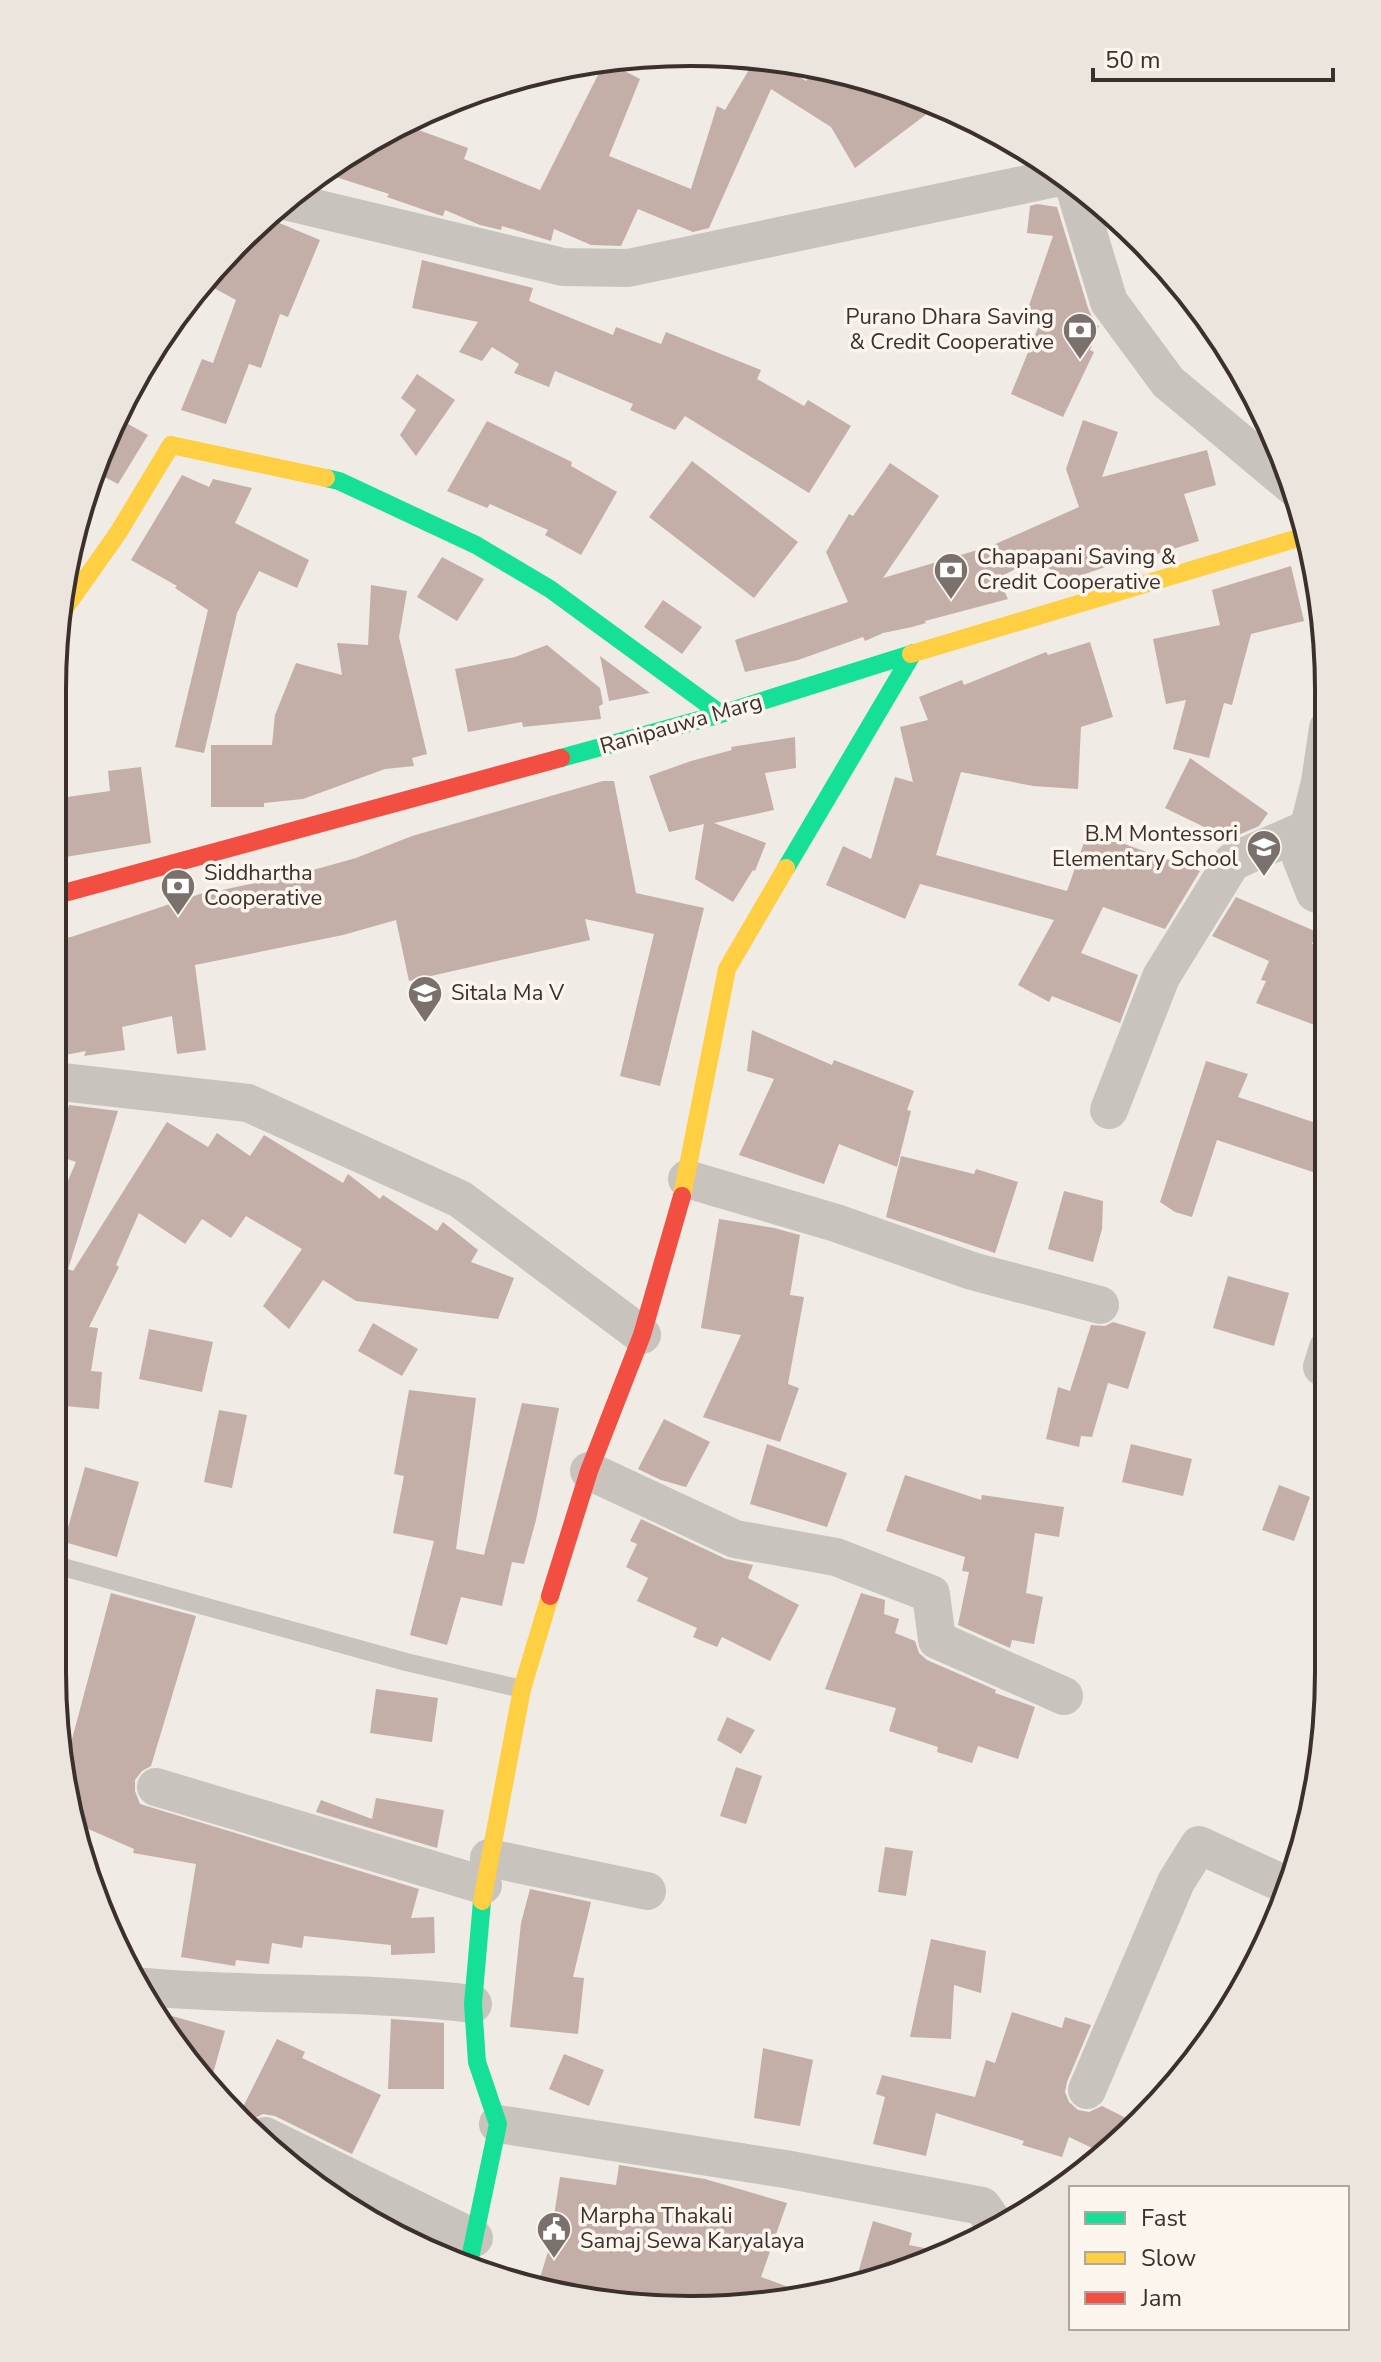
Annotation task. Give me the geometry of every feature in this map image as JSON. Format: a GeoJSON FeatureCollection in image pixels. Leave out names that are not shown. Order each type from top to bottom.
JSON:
{"type":"FeatureCollection","features":[{"type":"Feature","properties":{"kind":"main road"},"geometry":{"type":"LineString","coordinates":[[73,596],[118,533],[171,445],[339,481],[476,545],[550,589],[721,714]]}},
{"type":"Feature","properties":{"kind":"main road","name":"Ranipauwa Marg"},"geometry":{"type":"LineString","coordinates":[[66,892],[721,714],[1296,539]]}},
{"type":"Feature","properties":{"kind":"main road"},"geometry":{"type":"LineString","coordinates":[[472,2250],[498,2124],[477,2062],[473,2004],[486,1872],[522,1689],[589,1471],[642,1335],[687,1179],[727,969],[913,653]]}},
{"type":"Feature","properties":{"kind":"street"},"geometry":{"type":"LineString","coordinates":[[299,204],[563,267],[628,268],[1049,179]]}},
{"type":"Feature","properties":{"kind":"street"},"geometry":{"type":"LineString","coordinates":[[1079,201],[1109,302],[1168,382],[1275,471]]}},
{"type":"Feature","properties":{"kind":"street"},"geometry":{"type":"LineString","coordinates":[[1315,803],[1301,858],[1315,893]]}},
{"type":"Feature","properties":{"kind":"street"},"geometry":{"type":"LineString","coordinates":[[1109,1110],[1161,977],[1232,862],[1309,828]]}},
{"type":"Feature","properties":{"kind":"street"},"geometry":{"type":"LineString","coordinates":[[66,1082],[248,1103],[460,1199],[642,1335]]}},
{"type":"Feature","properties":{"kind":"street"},"geometry":{"type":"LineString","coordinates":[[687,1179],[836,1223],[972,1271],[1100,1305]]}},
{"type":"Feature","properties":{"kind":"street"},"geometry":{"type":"LineString","coordinates":[[589,1471],[735,1539],[836,1557],[931,1594],[937,1640],[1064,1696]]}},
{"type":"Feature","properties":{"kind":"street"},"geometry":{"type":"LineString","coordinates":[[156,1787],[486,1872],[647,1891]]}},
{"type":"Feature","properties":{"kind":"street"},"geometry":{"type":"LineString","coordinates":[[1087,2090],[1176,1882],[1199,1845],[1278,1882]]}},
{"type":"Feature","properties":{"kind":"street"},"geometry":{"type":"LineString","coordinates":[[152,1988],[228,1994],[267,1992],[413,1997],[473,2004]]}},
{"type":"Feature","properties":{"kind":"street"},"geometry":{"type":"LineString","coordinates":[[498,2124],[785,2169],[982,2206],[991,2219]]}},
{"type":"Feature","properties":{"kind":"street"},"geometry":{"type":"LineString","coordinates":[[288,2149],[472,2250]]}},
{"type":"Feature","properties":{"kind":"lane"},"geometry":{"type":"LineString","coordinates":[[66,1568],[406,1662],[522,1689]]}},
{"type":"Feature","properties":{"kind":"building"},"geometry":{"type":"Polygon","coordinates":[[[750,69],[852,87],[928,113],[855,168],[831,127],[771,89],[709,228],[693,232],[638,209],[621,246],[591,245],[554,229],[551,241],[502,226],[501,230],[480,225],[445,210],[443,216],[336,177],[416,129],[468,148],[464,159],[540,190],[599,73],[622,70],[640,79],[609,156],[691,189],[717,106],[725,110],[750,69]]]}},
{"type":"Feature","properties":{"kind":"building"},"geometry":{"type":"Polygon","coordinates":[[[1030,206],[1057,207],[1088,308],[1099,326],[1090,350],[1094,352],[1063,417],[1011,394],[1040,323],[1025,317],[1053,236],[1027,233],[1030,206]]]}},
{"type":"Feature","properties":{"kind":"building"},"geometry":{"type":"Polygon","coordinates":[[[278,222],[320,240],[288,317],[280,314],[261,368],[249,364],[226,424],[181,410],[202,359],[213,363],[236,300],[214,288],[278,222]]]}},
{"type":"Feature","properties":{"kind":"building"},"geometry":{"type":"Polygon","coordinates":[[[422,260],[533,288],[529,301],[613,335],[616,327],[661,344],[666,332],[761,370],[757,379],[804,406],[808,400],[851,426],[809,493],[685,416],[675,430],[630,410],[633,404],[555,371],[549,387],[514,373],[519,364],[492,347],[482,361],[459,352],[478,322],[412,308],[422,260]]]}},
{"type":"Feature","properties":{"kind":"building"},"geometry":{"type":"Polygon","coordinates":[[[417,374],[455,400],[416,456],[400,435],[416,410],[401,398],[417,374]]]}},
{"type":"Feature","properties":{"kind":"building"},"geometry":{"type":"Polygon","coordinates":[[[1083,420],[1118,432],[1102,477],[1207,450],[1216,485],[1184,494],[1199,541],[1150,556],[1149,552],[1056,584],[1043,555],[998,578],[1008,599],[883,633],[865,641],[863,637],[798,660],[745,672],[735,640],[848,602],[826,552],[849,514],[853,516],[890,463],[939,496],[883,578],[991,546],[1079,507],[1066,469],[1083,420]]]}},
{"type":"Feature","properties":{"kind":"building"},"geometry":{"type":"Polygon","coordinates":[[[487,421],[572,462],[571,466],[617,492],[581,555],[545,535],[548,530],[490,504],[487,508],[447,491],[487,421]]]}},
{"type":"Feature","properties":{"kind":"building"},"geometry":{"type":"Polygon","coordinates":[[[126,423],[148,435],[118,484],[104,477],[126,423]]]}},
{"type":"Feature","properties":{"kind":"building"},"geometry":{"type":"Polygon","coordinates":[[[692,461],[798,542],[754,598],[649,517],[692,461]]]}},
{"type":"Feature","properties":{"kind":"building"},"geometry":{"type":"Polygon","coordinates":[[[182,475],[209,487],[213,479],[252,488],[235,523],[309,560],[297,588],[259,571],[237,613],[204,753],[175,747],[208,610],[175,588],[177,586],[131,560],[182,475]]]}},
{"type":"Feature","properties":{"kind":"building"},"geometry":{"type":"Polygon","coordinates":[[[442,557],[484,579],[457,621],[417,597],[442,557]]]}},
{"type":"Feature","properties":{"kind":"building"},"geometry":{"type":"Polygon","coordinates":[[[1291,566],[1304,621],[1251,634],[1232,705],[1224,703],[1209,758],[1173,749],[1186,700],[1166,704],[1153,639],[1220,625],[1212,590],[1291,566]]]}},
{"type":"Feature","properties":{"kind":"building"},"geometry":{"type":"Polygon","coordinates":[[[371,585],[407,591],[399,637],[427,754],[412,758],[414,766],[385,769],[303,799],[264,803],[264,807],[211,807],[211,745],[272,745],[275,715],[296,663],[342,675],[337,643],[368,645],[371,585]]]}},
{"type":"Feature","properties":{"kind":"building"},"geometry":{"type":"Polygon","coordinates":[[[663,600],[702,627],[682,654],[644,627],[663,600]]]}},
{"type":"Feature","properties":{"kind":"building"},"geometry":{"type":"Polygon","coordinates":[[[1090,642],[1113,717],[1081,727],[1078,789],[1033,786],[961,772],[936,855],[1067,891],[1088,831],[1200,871],[1165,929],[1103,907],[1081,953],[1138,975],[1120,1023],[1052,996],[1049,1002],[1018,985],[1054,920],[920,884],[905,919],[826,885],[843,846],[871,859],[895,777],[913,782],[900,727],[928,720],[919,697],[962,680],[964,685],[1046,652],[1048,655],[1090,642]]]}},
{"type":"Feature","properties":{"kind":"building"},"geometry":{"type":"Polygon","coordinates":[[[547,645],[600,688],[603,704],[599,706],[601,719],[523,727],[522,722],[468,732],[455,669],[515,657],[547,645]]]}},
{"type":"Feature","properties":{"kind":"building"},"geometry":{"type":"Polygon","coordinates":[[[600,656],[650,693],[609,701],[600,656]]]}},
{"type":"Feature","properties":{"kind":"building"},"geometry":{"type":"Polygon","coordinates":[[[795,737],[796,768],[765,773],[774,810],[714,823],[766,843],[755,871],[733,902],[695,879],[704,824],[669,832],[649,776],[732,750],[731,747],[795,737]]]}},
{"type":"Feature","properties":{"kind":"building"},"geometry":{"type":"Polygon","coordinates":[[[1190,758],[1268,813],[1259,826],[1229,839],[1165,808],[1190,758]]]}},
{"type":"Feature","properties":{"kind":"building"},"geometry":{"type":"Polygon","coordinates":[[[141,767],[151,843],[66,857],[66,797],[110,791],[108,771],[141,767]]]}},
{"type":"Feature","properties":{"kind":"building"},"geometry":{"type":"Polygon","coordinates":[[[603,781],[614,781],[636,893],[704,908],[660,1086],[620,1076],[654,934],[585,919],[590,940],[409,981],[396,920],[343,935],[195,965],[206,1050],[177,1054],[172,1016],[122,1027],[125,1050],[84,1056],[86,1051],[66,1055],[66,938],[212,890],[306,872],[356,858],[412,836],[603,781]]]}},
{"type":"Feature","properties":{"kind":"building"},"geometry":{"type":"Polygon","coordinates":[[[1236,897],[1315,931],[1312,944],[1315,945],[1315,1025],[1256,1003],[1266,981],[1261,980],[1269,961],[1212,936],[1236,897]]]}},
{"type":"Feature","properties":{"kind":"building"},"geometry":{"type":"Polygon","coordinates":[[[752,1030],[832,1065],[834,1060],[914,1091],[907,1110],[911,1111],[897,1167],[839,1144],[824,1184],[739,1155],[774,1079],[747,1071],[752,1030]]]}},
{"type":"Feature","properties":{"kind":"building"},"geometry":{"type":"Polygon","coordinates":[[[1206,1061],[1248,1074],[1238,1097],[1315,1123],[1315,1173],[1217,1140],[1192,1217],[1175,1212],[1160,1202],[1206,1061]]]}},
{"type":"Feature","properties":{"kind":"building"},"geometry":{"type":"Polygon","coordinates":[[[69,1105],[118,1111],[68,1269],[73,1271],[167,1122],[208,1147],[217,1133],[250,1156],[264,1135],[343,1183],[348,1174],[380,1199],[383,1195],[437,1231],[443,1222],[478,1250],[471,1262],[514,1278],[498,1319],[356,1301],[323,1280],[289,1329],[263,1306],[302,1249],[246,1216],[231,1238],[202,1219],[185,1244],[139,1213],[116,1265],[119,1267],[89,1327],[98,1328],[91,1371],[102,1372],[99,1409],[66,1406],[66,1185],[76,1162],[66,1159],[66,1114],[69,1105]]]}},
{"type":"Feature","properties":{"kind":"building"},"geometry":{"type":"Polygon","coordinates":[[[901,1156],[974,1174],[976,1169],[1018,1182],[995,1253],[886,1217],[901,1156]]]}},
{"type":"Feature","properties":{"kind":"building"},"geometry":{"type":"Polygon","coordinates":[[[1064,1191],[1103,1201],[1102,1229],[1093,1262],[1048,1249],[1064,1191]]]}},
{"type":"Feature","properties":{"kind":"building"},"geometry":{"type":"Polygon","coordinates":[[[719,1219],[800,1235],[790,1295],[804,1297],[788,1384],[799,1388],[780,1442],[703,1417],[741,1335],[701,1328],[719,1219]]]}},
{"type":"Feature","properties":{"kind":"building"},"geometry":{"type":"Polygon","coordinates":[[[1228,1276],[1289,1293],[1274,1346],[1213,1328],[1228,1276]]]}},
{"type":"Feature","properties":{"kind":"building"},"geometry":{"type":"Polygon","coordinates":[[[1113,1322],[1146,1332],[1128,1389],[1108,1383],[1092,1437],[1081,1436],[1079,1447],[1046,1439],[1058,1387],[1070,1391],[1091,1325],[1105,1326],[1113,1322]]]}},
{"type":"Feature","properties":{"kind":"building"},"geometry":{"type":"Polygon","coordinates":[[[373,1323],[418,1349],[402,1376],[358,1351],[373,1323]]]}},
{"type":"Feature","properties":{"kind":"building"},"geometry":{"type":"Polygon","coordinates":[[[149,1329],[213,1342],[202,1392],[139,1379],[149,1329]]]}},
{"type":"Feature","properties":{"kind":"building"},"geometry":{"type":"Polygon","coordinates":[[[409,1390],[476,1398],[456,1549],[484,1555],[522,1403],[559,1408],[524,1564],[512,1562],[502,1606],[461,1597],[447,1645],[410,1635],[434,1541],[393,1533],[404,1476],[394,1474],[409,1390]]]}},
{"type":"Feature","properties":{"kind":"building"},"geometry":{"type":"Polygon","coordinates":[[[219,1410],[247,1415],[232,1488],[204,1482],[219,1410]]]}},
{"type":"Feature","properties":{"kind":"building"},"geometry":{"type":"Polygon","coordinates":[[[664,1419],[710,1442],[686,1487],[638,1469],[664,1419]]]}},
{"type":"Feature","properties":{"kind":"building"},"geometry":{"type":"Polygon","coordinates":[[[767,1444],[847,1473],[827,1527],[750,1504],[767,1444]]]}},
{"type":"Feature","properties":{"kind":"building"},"geometry":{"type":"Polygon","coordinates":[[[1131,1444],[1192,1459],[1183,1496],[1122,1482],[1131,1444]]]}},
{"type":"Feature","properties":{"kind":"building"},"geometry":{"type":"Polygon","coordinates":[[[85,1467],[139,1482],[117,1557],[66,1543],[85,1467]]]}},
{"type":"Feature","properties":{"kind":"building"},"geometry":{"type":"Polygon","coordinates":[[[905,1475],[981,1500],[982,1495],[1064,1507],[1059,1537],[1035,1533],[1026,1593],[1043,1597],[1034,1644],[1012,1640],[1010,1648],[958,1625],[969,1572],[962,1571],[965,1557],[886,1531],[905,1475]]]}},
{"type":"Feature","properties":{"kind":"building"},"geometry":{"type":"Polygon","coordinates":[[[1279,1485],[1310,1497],[1294,1541],[1262,1530],[1279,1485]]]}},
{"type":"Feature","properties":{"kind":"building"},"geometry":{"type":"Polygon","coordinates":[[[641,1519],[726,1559],[753,1565],[748,1578],[799,1605],[770,1661],[722,1637],[717,1647],[693,1637],[697,1628],[637,1601],[648,1578],[626,1567],[637,1544],[630,1541],[641,1519]]]}},
{"type":"Feature","properties":{"kind":"building"},"geometry":{"type":"Polygon","coordinates":[[[111,1593],[196,1616],[151,1766],[135,1780],[140,1804],[419,1889],[411,1918],[434,1917],[435,1953],[391,1955],[391,1945],[304,1936],[302,1948],[272,1943],[269,1964],[236,1960],[235,1966],[181,1957],[196,1864],[133,1853],[134,1849],[86,1828],[70,1746],[111,1593]]]}},
{"type":"Feature","properties":{"kind":"building"},"geometry":{"type":"Polygon","coordinates":[[[861,1593],[885,1600],[884,1614],[899,1619],[895,1633],[915,1641],[919,1653],[927,1660],[996,1690],[995,1693],[1035,1707],[1018,1759],[978,1746],[972,1763],[937,1752],[938,1747],[889,1731],[896,1708],[825,1689],[861,1593]]]}},
{"type":"Feature","properties":{"kind":"building"},"geometry":{"type":"Polygon","coordinates":[[[376,1689],[438,1698],[432,1742],[370,1733],[376,1689]]]}},
{"type":"Feature","properties":{"kind":"building"},"geometry":{"type":"Polygon","coordinates":[[[727,1717],[755,1730],[741,1754],[717,1740],[727,1717]]]}},
{"type":"Feature","properties":{"kind":"building"},"geometry":{"type":"Polygon","coordinates":[[[736,1767],[762,1776],[746,1824],[720,1816],[736,1767]]]}},
{"type":"Feature","properties":{"kind":"building"},"geometry":{"type":"Polygon","coordinates":[[[376,1798],[444,1810],[437,1848],[316,1812],[321,1800],[372,1819],[376,1798]]]}},
{"type":"Feature","properties":{"kind":"building"},"geometry":{"type":"Polygon","coordinates":[[[885,1847],[913,1851],[906,1896],[878,1892],[885,1847]]]}},
{"type":"Feature","properties":{"kind":"building"},"geometry":{"type":"Polygon","coordinates":[[[530,1889],[591,1902],[573,1977],[584,1978],[578,2034],[510,2027],[521,1923],[530,1889]]]}},
{"type":"Feature","properties":{"kind":"building"},"geometry":{"type":"Polygon","coordinates":[[[931,1939],[986,1951],[981,1993],[954,1985],[951,2039],[910,2037],[931,1939]]]}},
{"type":"Feature","properties":{"kind":"building"},"geometry":{"type":"Polygon","coordinates":[[[1012,2012],[1062,2028],[1065,2017],[1091,2025],[1065,2092],[1069,2102],[1078,2110],[1089,2112],[1102,2106],[1126,2118],[1093,2148],[1069,2137],[1062,2157],[1022,2145],[1024,2141],[936,2113],[926,2156],[873,2144],[885,2097],[876,2094],[882,2075],[975,2097],[986,2060],[995,2063],[1012,2012]]]}},
{"type":"Feature","properties":{"kind":"building"},"geometry":{"type":"Polygon","coordinates":[[[169,2015],[225,2031],[213,2073],[169,2015]]]}},
{"type":"Feature","properties":{"kind":"building"},"geometry":{"type":"Polygon","coordinates":[[[391,2019],[444,2023],[444,2089],[388,2089],[391,2019]]]}},
{"type":"Feature","properties":{"kind":"building"},"geometry":{"type":"Polygon","coordinates":[[[277,2039],[305,2052],[302,2058],[381,2095],[352,2154],[275,2116],[263,2114],[255,2118],[243,2107],[277,2039]]]}},
{"type":"Feature","properties":{"kind":"building"},"geometry":{"type":"Polygon","coordinates":[[[763,2048],[813,2060],[800,2126],[754,2118],[763,2048]]]}},
{"type":"Feature","properties":{"kind":"building"},"geometry":{"type":"Polygon","coordinates":[[[564,2054],[604,2070],[589,2106],[549,2089],[564,2054]]]}},
{"type":"Feature","properties":{"kind":"building"},"geometry":{"type":"Polygon","coordinates":[[[619,2165],[705,2179],[787,2203],[761,2277],[790,2288],[731,2295],[650,2295],[609,2291],[540,2278],[549,2248],[560,2177],[616,2185],[619,2165]]]}},
{"type":"Feature","properties":{"kind":"building"},"geometry":{"type":"Polygon","coordinates":[[[873,2221],[912,2233],[909,2245],[927,2249],[891,2263],[858,2273],[873,2221]]]}},
{"type":"Feature","properties":{"kind":"traffic: fast"},"geometry":{"type":"LineString","coordinates":[[326,478],[339,481],[476,545],[550,589],[721,714]]}},
{"type":"Feature","properties":{"kind":"traffic: fast"},"geometry":{"type":"LineString","coordinates":[[786,868],[913,653]]}},
{"type":"Feature","properties":{"kind":"traffic: fast"},"geometry":{"type":"LineString","coordinates":[[561,758],[721,714],[911,654]]}},
{"type":"Feature","properties":{"kind":"traffic: fast"},"geometry":{"type":"LineString","coordinates":[[471,2255],[498,2124],[477,2062],[473,2004],[482,1901]]}},
{"type":"Feature","properties":{"kind":"traffic: slow"},"geometry":{"type":"LineString","coordinates":[[73,596],[118,533],[171,445],[326,478]]}},
{"type":"Feature","properties":{"kind":"traffic: slow"},"geometry":{"type":"LineString","coordinates":[[911,654],[1296,539]]}},
{"type":"Feature","properties":{"kind":"traffic: slow"},"geometry":{"type":"LineString","coordinates":[[682,1196],[727,969],[786,868]]}},
{"type":"Feature","properties":{"kind":"traffic: slow"},"geometry":{"type":"LineString","coordinates":[[482,1901],[522,1689],[550,1596]]}},
{"type":"Feature","properties":{"kind":"traffic: jam"},"geometry":{"type":"LineString","coordinates":[[66,892],[561,758]]}},
{"type":"Feature","properties":{"kind":"traffic: jam"},"geometry":{"type":"LineString","coordinates":[[550,1596],[589,1471],[642,1335],[682,1196]]}},
{"type":"Feature","properties":{"kind":"place","name":"Purano Dhara Saving & Credit Cooperative"},"geometry":{"type":"Point","coordinates":[1080,361]}},
{"type":"Feature","properties":{"kind":"place","name":"Chapapani Saving & Credit Cooperative"},"geometry":{"type":"Point","coordinates":[951,601]}},
{"type":"Feature","properties":{"kind":"place","name":"B.M Montessori Elementary School"},"geometry":{"type":"Point","coordinates":[1264,878]}},
{"type":"Feature","properties":{"kind":"place","name":"Siddhartha Cooperative"},"geometry":{"type":"Point","coordinates":[178,917]}},
{"type":"Feature","properties":{"kind":"place","name":"Sitala Ma V"},"geometry":{"type":"Point","coordinates":[425,1024]}},
{"type":"Feature","properties":{"kind":"place","name":"Marpha Thakali Samaj Sewa Karyalaya"},"geometry":{"type":"Point","coordinates":[554,2260]}}]}
